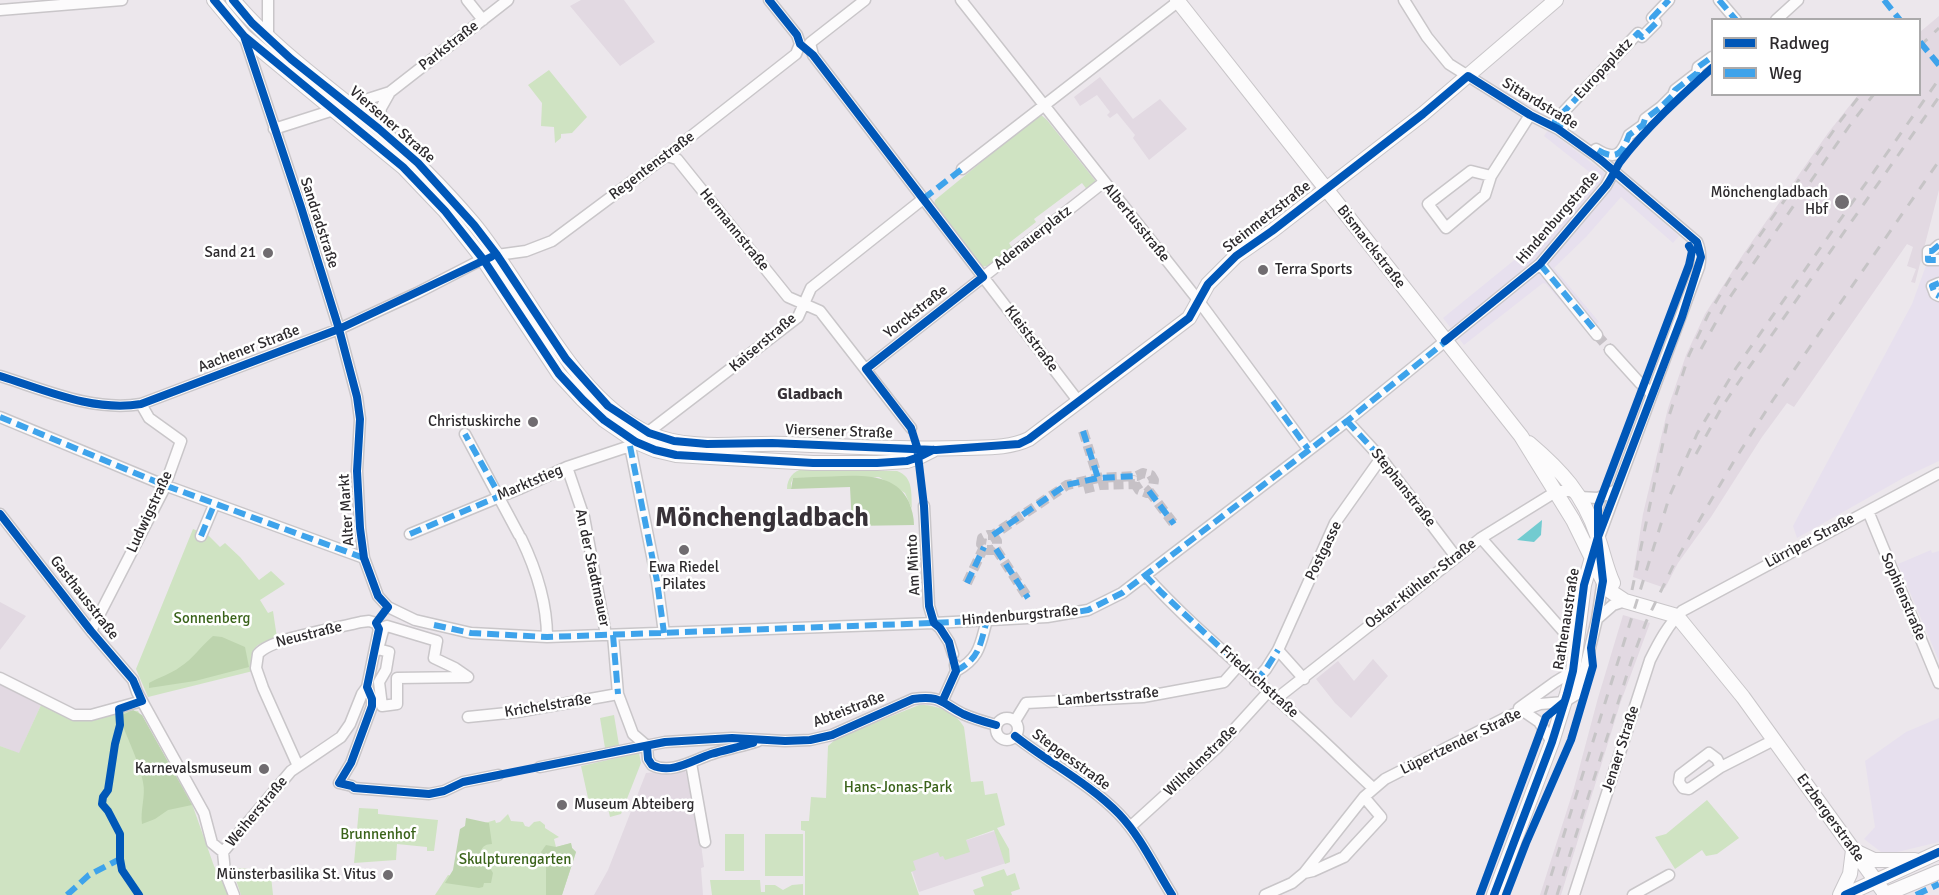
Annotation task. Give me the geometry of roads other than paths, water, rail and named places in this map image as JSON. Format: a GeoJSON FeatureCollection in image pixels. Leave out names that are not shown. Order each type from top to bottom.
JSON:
{"type":"FeatureCollection","features":[{"type":"Feature","properties":{"kind":"main road","name":"Viersener Straße"},"geometry":{"type":"LineString","coordinates":[[214,0],[244,36],[404,167],[445,211],[483,259],[559,374],[604,420],[633,444],[676,455],[813,463],[895,462],[919,457],[933,450]]}},
{"type":"Feature","properties":{"kind":"main road","name":"Viersener Straße"},"geometry":{"type":"LineString","coordinates":[[233,0],[291,59],[418,163],[474,225],[497,255],[566,359],[608,405],[649,433],[674,441],[707,444],[779,443],[895,449],[917,447],[933,450]]}},
{"type":"Feature","properties":{"kind":"main road","name":"Bismarckstraße"},"geometry":{"type":"LineString","coordinates":[[1178,0],[1521,436],[1557,491],[1592,557]]}},
{"type":"Feature","properties":{"kind":"main road","name":"Steinmetzstraße"},"geometry":{"type":"LineString","coordinates":[[933,450],[1019,444],[1029,439],[1189,318],[1208,284],[1236,256],[1423,114],[1556,0]]}},
{"type":"Feature","properties":{"kind":"main road","name":"Bismarckstraße"},"geometry":{"type":"LineString","coordinates":[[1521,436],[1564,475],[1578,495],[1598,537]]}},
{"type":"Feature","properties":{"kind":"main road","name":"Rathenaustraße"},"geometry":{"type":"LineString","coordinates":[[1494,895],[1552,742],[1564,702],[1573,671],[1581,600],[1598,537]]}},
{"type":"Feature","properties":{"kind":"main road"},"geometry":{"type":"LineString","coordinates":[[1598,537],[1608,573],[1617,588],[1623,592],[1676,607],[1680,614]]}},
{"type":"Feature","properties":{"kind":"main road"},"geometry":{"type":"LineString","coordinates":[[1592,557],[1611,593],[1625,601],[1680,614]]}},
{"type":"Feature","properties":{"kind":"main road","name":"Erzbergerstraße"},"geometry":{"type":"LineString","coordinates":[[1680,614],[1710,646],[1729,679],[1885,895]]}},
{"type":"Feature","properties":{"kind":"main road"},"geometry":{"type":"LineString","coordinates":[[1840,895],[1850,874],[1853,850],[1874,860],[1921,860]]}},
{"type":"Feature","properties":{"kind":"main road"},"geometry":{"type":"LineString","coordinates":[[1845,895],[1939,852]]}},
{"type":"Feature","properties":{"kind":"main road"},"geometry":{"type":"LineString","coordinates":[[1885,895],[1933,875]]}},
{"type":"Feature","properties":{"kind":"main road"},"geometry":{"type":"LineString","coordinates":[[1920,895],[1933,875]]}},
{"type":"Feature","properties":{"kind":"street"},"geometry":{"type":"LineString","coordinates":[[0,10],[122,0]]}},
{"type":"Feature","properties":{"kind":"street"},"geometry":{"type":"LineString","coordinates":[[268,0],[268,38]]}},
{"type":"Feature","properties":{"kind":"street"},"geometry":{"type":"LineString","coordinates":[[467,0],[483,20]]}},
{"type":"Feature","properties":{"kind":"street","name":"Parkstraße"},"geometry":{"type":"LineString","coordinates":[[274,129],[390,92],[508,0]]}},
{"type":"Feature","properties":{"kind":"street","name":"Regentenstraße"},"geometry":{"type":"LineString","coordinates":[[497,255],[526,251],[552,242],[796,54],[800,44],[797,35],[769,0]]}},
{"type":"Feature","properties":{"kind":"street","name":"Adenauerplatz"},"geometry":{"type":"LineString","coordinates":[[866,0],[810,44],[810,49],[813,56],[983,277],[1104,182]]}},
{"type":"Feature","properties":{"kind":"street","name":"Albertusstraße"},"geometry":{"type":"LineString","coordinates":[[961,0],[1198,300],[1308,449]]}},
{"type":"Feature","properties":{"kind":"street"},"geometry":{"type":"LineString","coordinates":[[962,169],[1178,0]]}},
{"type":"Feature","properties":{"kind":"street","name":"Sittardstraße"},"geometry":{"type":"LineString","coordinates":[[1404,0],[1435,48],[1449,64],[1530,115],[1558,129],[1596,156]]}},
{"type":"Feature","properties":{"kind":"street","name":"Europaplatz"},"geometry":{"type":"LineString","coordinates":[[1669,0],[1652,18],[1656,23],[1642,37],[1638,33],[1555,121],[1602,153],[1608,156],[1616,155],[1626,147],[1629,135],[1644,124],[1646,118],[1661,107],[1675,90],[1696,73],[1698,67],[1711,58]]}},
{"type":"Feature","properties":{"kind":"street"},"geometry":{"type":"LineString","coordinates":[[1719,0],[1734,18]]}},
{"type":"Feature","properties":{"kind":"street"},"geometry":{"type":"LineString","coordinates":[[1725,0],[1739,18]]}},
{"type":"Feature","properties":{"kind":"street"},"geometry":{"type":"LineString","coordinates":[[1778,18],[1798,0]]}},
{"type":"Feature","properties":{"kind":"street","name":"Sandradstraße"},"geometry":{"type":"LineString","coordinates":[[244,36],[339,328],[360,419]]}},
{"type":"Feature","properties":{"kind":"street"},"geometry":{"type":"LineString","coordinates":[[379,129],[381,108],[390,92]]}},
{"type":"Feature","properties":{"kind":"street"},"geometry":{"type":"LineString","coordinates":[[1491,176],[1471,171],[1428,204],[1446,228],[1485,195],[1491,176],[1530,115]]}},
{"type":"Feature","properties":{"kind":"street","name":"Hermannstraße"},"geometry":{"type":"LineString","coordinates":[[666,156],[677,159],[788,297],[820,311],[911,428]]}},
{"type":"Feature","properties":{"kind":"street","name":"Hindenburgstraße"},"geometry":{"type":"LineString","coordinates":[[388,607],[415,620],[471,633],[547,637],[934,623],[1047,616],[1088,610],[1122,593],[1347,421],[1539,264],[1606,186],[1614,171],[1596,156]]}},
{"type":"Feature","properties":{"kind":"street"},"geometry":{"type":"LineString","coordinates":[[1598,537],[1701,257],[1697,242],[1614,171]]}},
{"type":"Feature","properties":{"kind":"street","name":"Kaiserstraße"},"geometry":{"type":"LineString","coordinates":[[649,433],[798,317],[811,288],[826,273],[923,199]]}},
{"type":"Feature","properties":{"kind":"street"},"geometry":{"type":"LineString","coordinates":[[1939,245],[1932,251],[1928,251],[1933,254],[1928,260],[1939,260]]}},
{"type":"Feature","properties":{"kind":"street","name":"Aachener Straße"},"geometry":{"type":"LineString","coordinates":[[0,376],[96,405],[122,407],[141,404],[339,328],[417,293],[483,259],[497,255]]}},
{"type":"Feature","properties":{"kind":"street"},"geometry":{"type":"LineString","coordinates":[[1539,264],[1595,331]]}},
{"type":"Feature","properties":{"kind":"street","name":"Yorckstraße"},"geometry":{"type":"LineString","coordinates":[[866,369],[983,277]]}},
{"type":"Feature","properties":{"kind":"street","name":"Kleiststraße"},"geometry":{"type":"LineString","coordinates":[[983,277],[1079,402]]}},
{"type":"Feature","properties":{"kind":"street"},"geometry":{"type":"LineString","coordinates":[[1939,283],[1932,286],[1935,294],[1939,296]]}},
{"type":"Feature","properties":{"kind":"street"},"geometry":{"type":"LineString","coordinates":[[1610,350],[1652,394]]}},
{"type":"Feature","properties":{"kind":"street","name":"Ludwigstraße"},"geometry":{"type":"LineString","coordinates":[[91,631],[164,486],[182,441],[149,418],[141,404]]}},
{"type":"Feature","properties":{"kind":"street","name":"Alter Markt"},"geometry":{"type":"LineString","coordinates":[[0,417],[164,486],[364,558]]}},
{"type":"Feature","properties":{"kind":"street","name":"Alter Markt"},"geometry":{"type":"LineString","coordinates":[[360,419],[357,471],[364,558],[378,596],[388,607]]}},
{"type":"Feature","properties":{"kind":"street","name":"Stephanstraße"},"geometry":{"type":"LineString","coordinates":[[1347,421],[1381,458],[1456,557]]}},
{"type":"Feature","properties":{"kind":"street","name":"Marktstieg"},"geometry":{"type":"LineString","coordinates":[[410,534],[567,467],[633,444],[649,433]]}},
{"type":"Feature","properties":{"kind":"street"},"geometry":{"type":"LineString","coordinates":[[465,434],[531,558],[545,614],[547,637]]}},
{"type":"Feature","properties":{"kind":"street"},"geometry":{"type":"LineString","coordinates":[[633,444],[664,633]]}},
{"type":"Feature","properties":{"kind":"street","name":"Postgasse"},"geometry":{"type":"LineString","coordinates":[[1256,681],[1278,650],[1335,523],[1381,458]]}},
{"type":"Feature","properties":{"kind":"street","name":"An der Stadtmauer"},"geometry":{"type":"LineString","coordinates":[[567,467],[584,517],[609,635]]}},
{"type":"Feature","properties":{"kind":"street","name":"Lürriper Straße"},"geometry":{"type":"LineString","coordinates":[[1680,614],[1939,473]]}},
{"type":"Feature","properties":{"kind":"street"},"geometry":{"type":"LineString","coordinates":[[1557,491],[1569,490],[1578,495],[1598,498],[1616,490]]}},
{"type":"Feature","properties":{"kind":"street","name":"Oskar-Kühlen-Straße"},"geometry":{"type":"LineString","coordinates":[[1272,696],[1304,679],[1481,538],[1557,491]]}},
{"type":"Feature","properties":{"kind":"street"},"geometry":{"type":"LineString","coordinates":[[201,536],[214,505]]}},
{"type":"Feature","properties":{"kind":"street","name":"Am Minto"},"geometry":{"type":"LineString","coordinates":[[924,506],[929,604],[934,623]]}},
{"type":"Feature","properties":{"kind":"street","name":"Sophienstraße"},"geometry":{"type":"LineString","coordinates":[[1868,511],[1939,683]]}},
{"type":"Feature","properties":{"kind":"street","name":"Gasthausstraße"},"geometry":{"type":"LineString","coordinates":[[0,514],[91,631],[133,680],[142,701],[204,813],[212,843],[223,852]]}},
{"type":"Feature","properties":{"kind":"street","name":"Rathenaustraße"},"geometry":{"type":"LineString","coordinates":[[1564,702],[1575,697],[1581,689],[1597,619],[1603,581],[1598,537]]}},
{"type":"Feature","properties":{"kind":"street"},"geometry":{"type":"LineString","coordinates":[[1481,538],[1566,634],[1577,636]]}},
{"type":"Feature","properties":{"kind":"street","name":"Friedrichstraße"},"geometry":{"type":"LineString","coordinates":[[1145,575],[1272,696],[1374,788]]}},
{"type":"Feature","properties":{"kind":"street"},"geometry":{"type":"LineString","coordinates":[[1597,619],[1613,605],[1625,601]]}},
{"type":"Feature","properties":{"kind":"street"},"geometry":{"type":"LineString","coordinates":[[388,607],[376,623],[379,629],[367,687],[372,706],[351,763],[339,783],[354,788],[429,795],[463,782],[498,775]]}},
{"type":"Feature","properties":{"kind":"street","name":"Jenaer Straße"},"geometry":{"type":"LineString","coordinates":[[1574,895],[1650,660],[1662,636],[1680,614]]}},
{"type":"Feature","properties":{"kind":"street"},"geometry":{"type":"LineString","coordinates":[[956,671],[971,662],[978,650],[987,620]]}},
{"type":"Feature","properties":{"kind":"street","name":"Neustraße"},"geometry":{"type":"LineString","coordinates":[[298,766],[263,688],[256,664],[257,658],[262,650],[270,645],[361,622],[376,623]]}},
{"type":"Feature","properties":{"kind":"street"},"geometry":{"type":"LineString","coordinates":[[934,623],[949,642],[956,671],[943,700],[963,714],[996,725]]}},
{"type":"Feature","properties":{"kind":"street"},"geometry":{"type":"LineString","coordinates":[[387,626],[437,641],[434,658],[468,677],[397,678],[397,704],[382,706],[381,699],[379,682],[386,670],[389,652],[378,649],[384,627],[387,626]]}},
{"type":"Feature","properties":{"kind":"street"},"geometry":{"type":"LineString","coordinates":[[609,635],[618,694],[633,734],[647,746]]}},
{"type":"Feature","properties":{"kind":"street"},"geometry":{"type":"LineString","coordinates":[[1278,650],[1304,679]]}},
{"type":"Feature","properties":{"kind":"street","name":"Lambertsstraße"},"geometry":{"type":"LineString","coordinates":[[1015,722],[1026,703],[1143,697],[1224,682],[1239,664]]}},
{"type":"Feature","properties":{"kind":"street"},"geometry":{"type":"LineString","coordinates":[[1509,716],[1573,671]]}},
{"type":"Feature","properties":{"kind":"street"},"geometry":{"type":"LineString","coordinates":[[0,678],[74,715],[91,715],[142,701]]}},
{"type":"Feature","properties":{"kind":"street","name":"Weiherstraße"},"geometry":{"type":"LineString","coordinates":[[234,895],[225,872],[223,852],[291,771],[341,737],[350,724],[367,687]]}},
{"type":"Feature","properties":{"kind":"street","name":"Krichelstraße"},"geometry":{"type":"LineString","coordinates":[[473,717],[518,712],[618,694]]}},
{"type":"Feature","properties":{"kind":"street","name":"Wilhelmstraße"},"geometry":{"type":"LineString","coordinates":[[1130,827],[1272,696]]}},
{"type":"Feature","properties":{"kind":"street","name":"Abteistraße"},"geometry":{"type":"LineString","coordinates":[[540,767],[665,742],[732,738],[810,740],[832,735],[913,699],[924,697],[943,700]]}},
{"type":"Feature","properties":{"kind":"street","name":"Lüpertzender Straße"},"geometry":{"type":"LineString","coordinates":[[1265,895],[1292,883],[1304,873],[1364,797],[1400,771],[1509,716],[1540,704],[1564,702]]}},
{"type":"Feature","properties":{"kind":"street"},"geometry":{"type":"LineString","coordinates":[[1523,711],[1539,722],[1552,742]]}},
{"type":"Feature","properties":{"kind":"street"},"geometry":{"type":"LineString","coordinates":[[1004,718],[1015,722],[1018,728],[1015,736],[1009,740],[1001,739],[996,733],[996,725],[1004,718]]}},
{"type":"Feature","properties":{"kind":"street","name":"Stepgesstraße"},"geometry":{"type":"LineString","coordinates":[[1015,736],[1084,784],[1118,813],[1130,827],[1172,895]]}},
{"type":"Feature","properties":{"kind":"street","name":"Abteistraße"},"geometry":{"type":"LineString","coordinates":[[647,746],[648,759],[652,765],[666,769],[764,740]]}},
{"type":"Feature","properties":{"kind":"street"},"geometry":{"type":"LineString","coordinates":[[1721,767],[1774,740]]}},
{"type":"Feature","properties":{"kind":"street"},"geometry":{"type":"LineString","coordinates":[[691,763],[705,842]]}},
{"type":"Feature","properties":{"kind":"street","name":"Lüpertzender Straße"},"geometry":{"type":"LineString","coordinates":[[1304,873],[1344,857],[1381,817],[1364,797]]}},
{"type":"Feature","properties":{"kind":"street"},"geometry":{"type":"LineString","coordinates":[[1633,895],[1669,875]]}},
{"type":"Feature","properties":{"kind":"water"},"geometry":{"type":"Polygon","coordinates":[[[1542,520],[1541,535],[1534,542],[1517,540],[1542,520]]]}},
{"type":"Feature","properties":{"kind":"tunnel"},"geometry":{"type":"LineString","coordinates":[[1597,335],[1610,350]]}},
{"type":"Feature","properties":{"kind":"tunnel"},"geometry":{"type":"LineString","coordinates":[[1083,431],[1098,478]]}},
{"type":"Feature","properties":{"kind":"tunnel"},"geometry":{"type":"LineString","coordinates":[[993,535],[997,546],[993,550],[987,550],[981,544],[982,538],[993,535],[1067,485],[1098,478],[1137,476],[1143,473],[1151,475],[1154,480],[1153,487],[1147,493],[1139,490],[1135,484],[1137,476]]}},
{"type":"Feature","properties":{"kind":"tunnel"},"geometry":{"type":"LineString","coordinates":[[1084,489],[1100,485],[1135,484]]}},
{"type":"Feature","properties":{"kind":"tunnel"},"geometry":{"type":"LineString","coordinates":[[1149,491],[1174,524]]}},
{"type":"Feature","properties":{"kind":"tunnel"},"geometry":{"type":"LineString","coordinates":[[967,583],[984,547]]}},
{"type":"Feature","properties":{"kind":"tunnel"},"geometry":{"type":"LineString","coordinates":[[996,549],[1028,598]]}},
{"type":"Feature","properties":{"kind":"railway"},"geometry":{"type":"LineString","coordinates":[[1921,45],[1939,28]]}},
{"type":"Feature","properties":{"kind":"railway"},"geometry":{"type":"LineString","coordinates":[[1545,895],[1670,495],[1697,434],[1736,368],[1939,79]]}},
{"type":"Feature","properties":{"kind":"railway"},"geometry":{"type":"LineString","coordinates":[[1632,590],[1668,419],[1689,355],[1708,315],[1734,272],[1859,96]]}},
{"type":"Feature","properties":{"kind":"railway"},"geometry":{"type":"LineString","coordinates":[[1701,349],[1730,297],[1872,96]]}},
{"type":"Feature","properties":{"kind":"railway"},"geometry":{"type":"LineString","coordinates":[[1696,454],[1738,383],[1939,97]]}},
{"type":"Feature","properties":{"kind":"railway"},"geometry":{"type":"LineString","coordinates":[[1557,895],[1631,662],[1646,622],[1675,562],[1773,400],[1939,161]]}},
{"type":"Feature","properties":{"kind":"place","name":"Mönchengladbach Hbf"},"geometry":{"type":"Point","coordinates":[1842,202]}},
{"type":"Feature","properties":{"kind":"place","name":"Sand 21"},"geometry":{"type":"Point","coordinates":[268,253]}},
{"type":"Feature","properties":{"kind":"place","name":"Terra Sports"},"geometry":{"type":"Point","coordinates":[1263,270]}},
{"type":"Feature","properties":{"kind":"place","name":"Christuskirche"},"geometry":{"type":"Point","coordinates":[533,422]}},
{"type":"Feature","properties":{"kind":"place","name":"Ewa Riedel Pilates"},"geometry":{"type":"Point","coordinates":[684,550]}},
{"type":"Feature","properties":{"kind":"place","name":"Karnevalsmuseum"},"geometry":{"type":"Point","coordinates":[264,769]}},
{"type":"Feature","properties":{"kind":"place","name":"Museum Abteiberg"},"geometry":{"type":"Point","coordinates":[562,805]}},
{"type":"Feature","properties":{"kind":"place","name":"Münsterbasilika St. Vitus"},"geometry":{"type":"Point","coordinates":[388,875]}},
{"type":"Feature","properties":{"kind":"district","name":"Gladbach"},"geometry":{"type":"Point","coordinates":[810,395]}},
{"type":"Feature","properties":{"kind":"district","name":"Mönchengladbach"},"geometry":{"type":"Point","coordinates":[762,519]}},
{"type":"Feature","properties":{"kind":"park label","name":"Sonnenberg"},"geometry":{"type":"Point","coordinates":[212,619]}},
{"type":"Feature","properties":{"kind":"park label","name":"Hans-Jonas-Park"},"geometry":{"type":"Point","coordinates":[898,788]}},
{"type":"Feature","properties":{"kind":"park label","name":"Brunnenhof"},"geometry":{"type":"Point","coordinates":[378,835]}},
{"type":"Feature","properties":{"kind":"park label","name":"Skulpturengarten"},"geometry":{"type":"Point","coordinates":[515,860]}}]}
